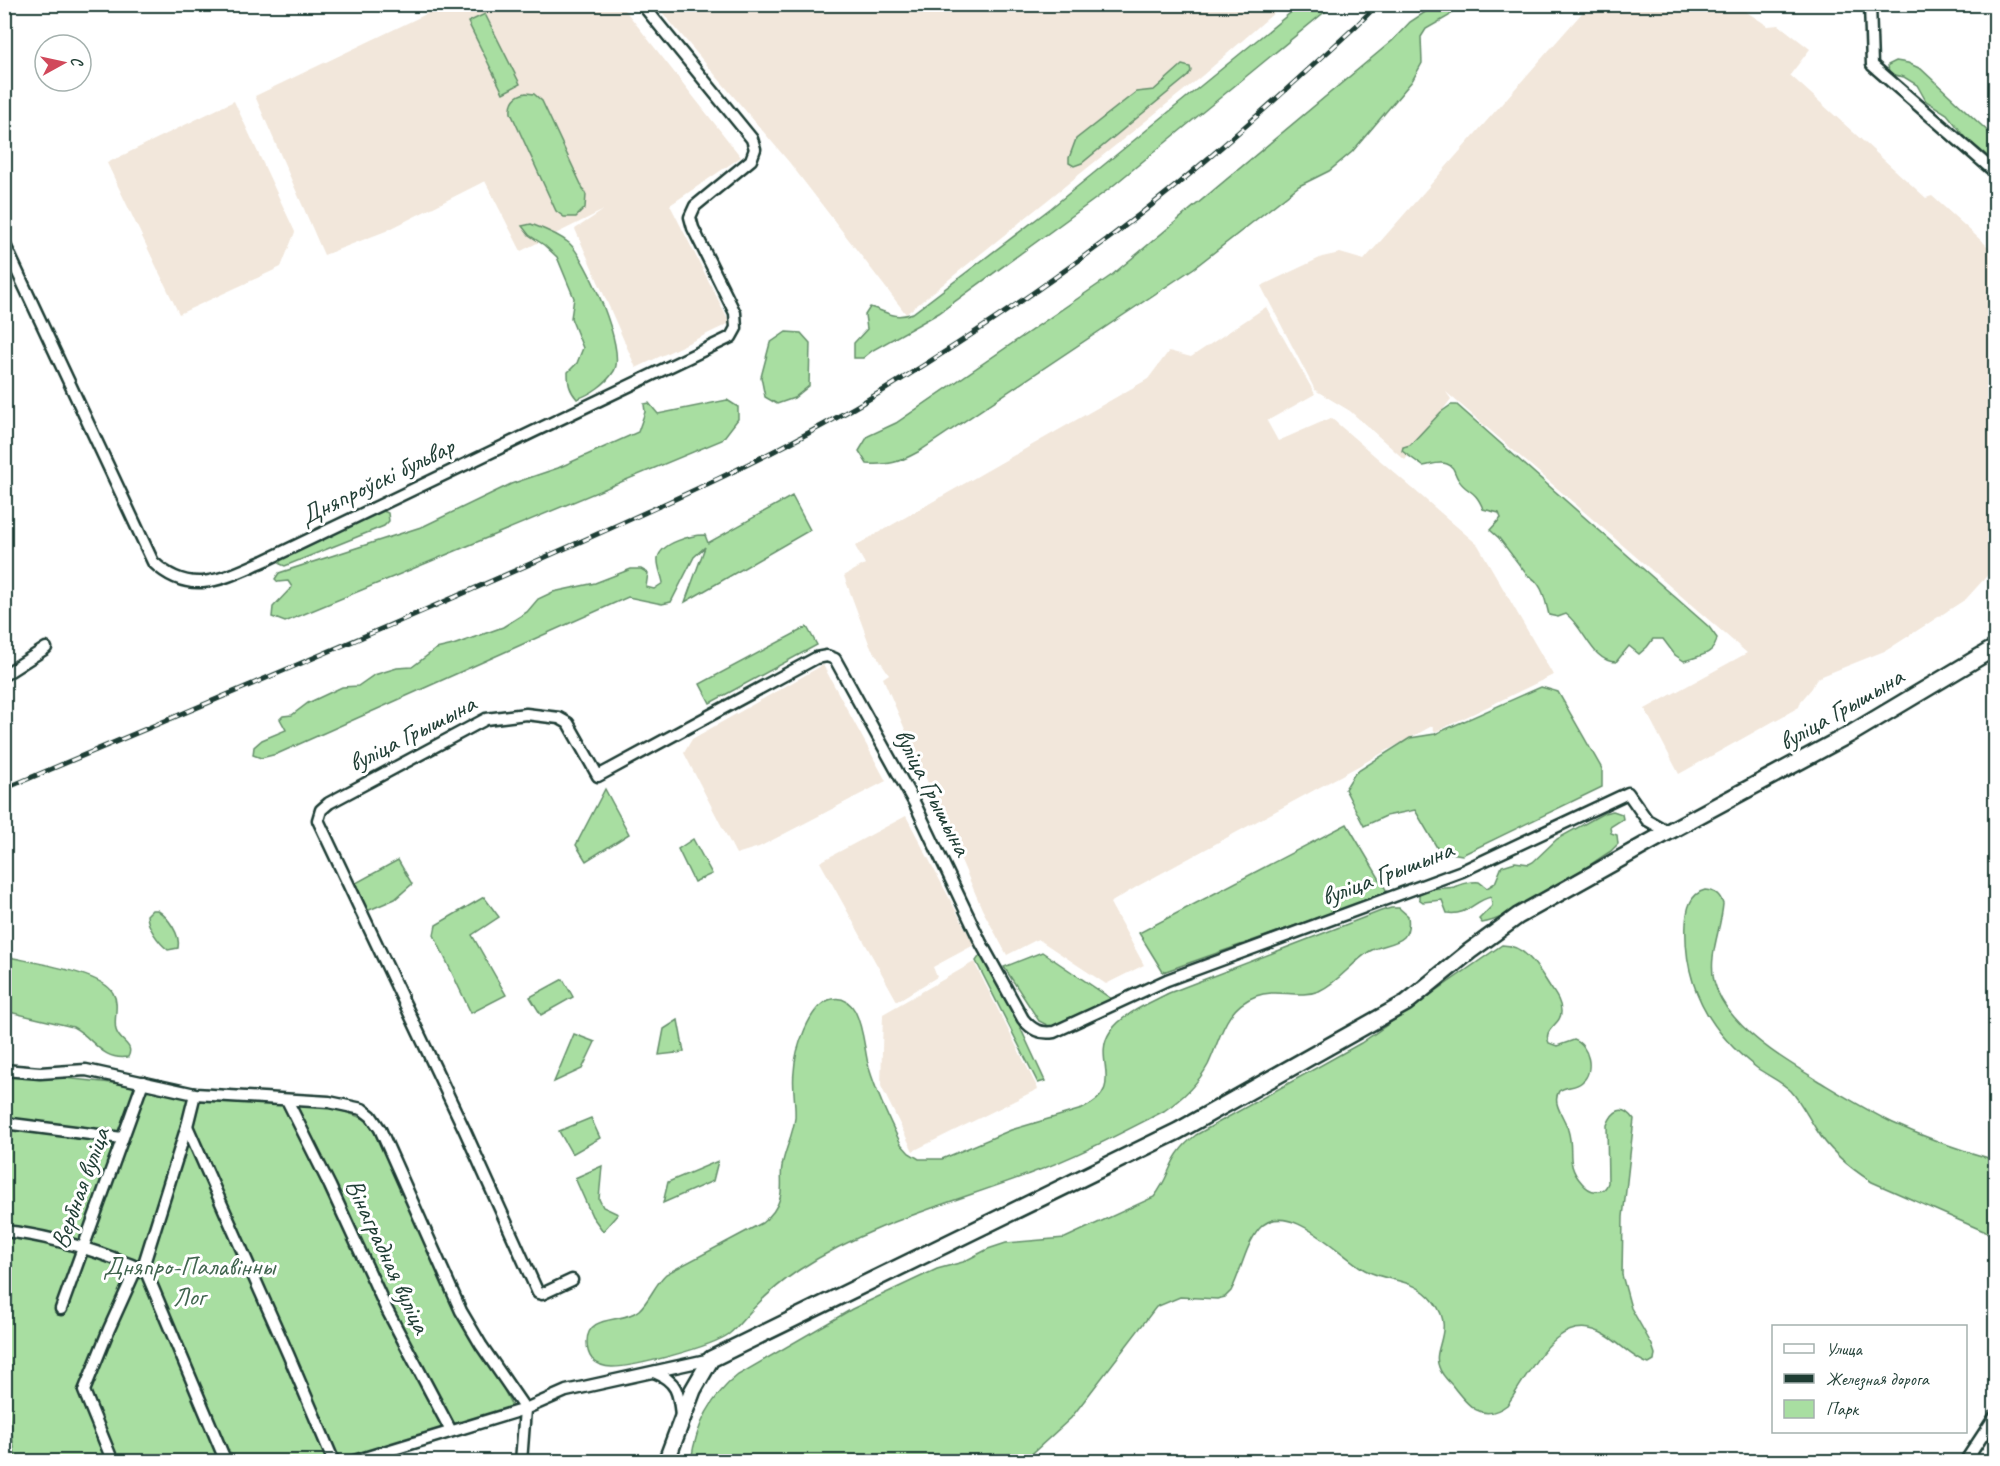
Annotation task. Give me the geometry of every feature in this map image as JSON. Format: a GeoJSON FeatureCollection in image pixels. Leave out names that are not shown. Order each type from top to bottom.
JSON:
{"type":"FeatureCollection","features":[{"type":"Feature","properties":{"kind":"street","name":"Дняпроўскі бульвар"},"geometry":{"type":"LineString","coordinates":[[4,243],[153,562],[178,579],[202,583],[223,579],[731,337],[736,328],[735,313],[693,228],[690,217],[695,206],[751,160],[755,148],[752,140],[642,4]]}},
{"type":"Feature","properties":{"kind":"street"},"geometry":{"type":"LineString","coordinates":[[1870,4],[1872,65],[1995,173]]}},
{"type":"Feature","properties":{"kind":"street","name":"вуліца Грышына"},"geometry":{"type":"LineString","coordinates":[[572,1280],[542,1294],[538,1293],[465,1131],[318,820],[321,810],[329,803],[486,719],[526,714],[559,718],[568,723],[598,776],[816,658],[827,656],[834,659],[915,804],[981,943],[1023,1019],[1030,1027],[1045,1033],[1054,1032],[1167,980],[1462,871],[1628,793],[1647,820],[1668,832],[1852,733],[1995,647]]}},
{"type":"Feature","properties":{"kind":"street"},"geometry":{"type":"LineString","coordinates":[[4,675],[46,648]]}},
{"type":"Feature","properties":{"kind":"street"},"geometry":{"type":"LineString","coordinates":[[351,1461],[525,1409],[566,1391],[711,1359],[1178,1131],[1406,1003],[1470,951],[1518,916],[1668,832]]}},
{"type":"Feature","properties":{"kind":"street"},"geometry":{"type":"LineString","coordinates":[[4,1070],[40,1073],[86,1070],[195,1094],[318,1101],[362,1109],[374,1121],[461,1311],[481,1346],[525,1409],[520,1461]]}},
{"type":"Feature","properties":{"kind":"street","name":"Вербная вуліца"},"geometry":{"type":"LineString","coordinates":[[61,1308],[142,1082]]}},
{"type":"Feature","properties":{"kind":"street"},"geometry":{"type":"LineString","coordinates":[[112,1461],[84,1393],[86,1383],[140,1268],[187,1126],[195,1094]]}},
{"type":"Feature","properties":{"kind":"street","name":"Вінаградная вуліца"},"geometry":{"type":"LineString","coordinates":[[287,1100],[330,1186],[386,1308],[451,1431]]}},
{"type":"Feature","properties":{"kind":"street"},"geometry":{"type":"LineString","coordinates":[[4,1123],[122,1138]]}},
{"type":"Feature","properties":{"kind":"street"},"geometry":{"type":"LineString","coordinates":[[187,1126],[334,1461]]}},
{"type":"Feature","properties":{"kind":"street"},"geometry":{"type":"LineString","coordinates":[[4,1231],[44,1237],[83,1247],[140,1268],[152,1283],[226,1461]]}},
{"type":"Feature","properties":{"kind":"street"},"geometry":{"type":"LineString","coordinates":[[666,1461],[693,1390],[711,1359]]}},
{"type":"Feature","properties":{"kind":"street"},"geometry":{"type":"LineString","coordinates":[[654,1372],[673,1383],[680,1399],[681,1419]]}},
{"type":"Feature","properties":{"kind":"street"},"geometry":{"type":"LineString","coordinates":[[1965,1461],[1995,1415]]}},
{"type":"Feature","properties":{"kind":"shaded area"},"geometry":{"type":"Polygon","coordinates":[[[469,4],[621,5],[741,157],[670,205],[730,323],[636,368],[575,229],[604,210],[521,251],[485,181],[386,231],[324,255],[255,96],[445,5],[457,5],[460,8],[469,4]]]}},
{"type":"Feature","properties":{"kind":"shaded area"},"geometry":{"type":"Polygon","coordinates":[[[656,5],[1283,5],[1203,75],[906,314],[789,162],[656,5]]]}},
{"type":"Feature","properties":{"kind":"shaded area"},"geometry":{"type":"Polygon","coordinates":[[[1589,5],[1736,5],[1768,26],[1779,25],[1810,49],[1790,75],[1926,198],[1932,196],[1995,253],[1995,567],[1966,599],[1887,650],[1817,678],[1799,707],[1679,774],[1645,709],[1747,653],[1446,392],[1451,399],[1405,460],[1350,411],[1315,390],[1261,286],[1322,257],[1340,253],[1364,260],[1589,5]]]}},
{"type":"Feature","properties":{"kind":"shaded area"},"geometry":{"type":"Polygon","coordinates":[[[234,101],[295,232],[281,267],[179,314],[107,163],[234,101]]]}},
{"type":"Feature","properties":{"kind":"shaded area"},"geometry":{"type":"Polygon","coordinates":[[[1266,307],[1315,394],[1267,421],[1278,441],[1331,418],[1478,545],[1553,675],[1435,732],[1432,726],[1110,903],[1144,965],[1106,984],[1038,939],[1007,955],[982,909],[883,678],[889,674],[870,646],[844,576],[865,564],[855,546],[1148,379],[1169,351],[1191,357],[1266,307]]]}},
{"type":"Feature","properties":{"kind":"shaded area"},"geometry":{"type":"Polygon","coordinates":[[[823,665],[886,781],[759,847],[736,854],[684,753],[692,739],[823,665]]]}},
{"type":"Feature","properties":{"kind":"shaded area"},"geometry":{"type":"Polygon","coordinates":[[[906,816],[974,945],[933,967],[937,977],[897,1001],[820,862],[906,816]]]}},
{"type":"Feature","properties":{"kind":"shaded area"},"geometry":{"type":"Polygon","coordinates":[[[974,962],[1038,1089],[913,1151],[881,1086],[883,1014],[974,962]]]}},
{"type":"Feature","properties":{"kind":"green space"},"geometry":{"type":"Polygon","coordinates":[[[1300,5],[1333,5],[1109,189],[939,313],[863,358],[854,358],[854,343],[867,329],[865,315],[870,307],[900,316],[913,313],[1051,208],[1300,5]]]}},
{"type":"Feature","properties":{"kind":"green space"},"geometry":{"type":"Polygon","coordinates":[[[1436,5],[1455,5],[1449,16],[1426,29],[1421,37],[1422,63],[1412,81],[1352,152],[1329,171],[1299,186],[1194,268],[918,452],[893,462],[867,464],[859,451],[868,436],[896,423],[1112,275],[1392,41],[1410,22],[1436,5]]]}},
{"type":"Feature","properties":{"kind":"green space"},"geometry":{"type":"Polygon","coordinates":[[[485,14],[520,84],[503,93],[468,22],[485,14]]]}},
{"type":"Feature","properties":{"kind":"green space"},"geometry":{"type":"Polygon","coordinates":[[[1896,61],[1921,69],[1995,138],[1995,162],[1967,139],[1947,114],[1926,101],[1917,85],[1904,77],[1889,74],[1888,65],[1896,61]]]}},
{"type":"Feature","properties":{"kind":"green space"},"geometry":{"type":"Polygon","coordinates":[[[1182,65],[1190,67],[1191,71],[1188,76],[1082,163],[1074,166],[1069,163],[1076,139],[1136,92],[1154,90],[1182,65]]]}},
{"type":"Feature","properties":{"kind":"green space"},"geometry":{"type":"Polygon","coordinates":[[[526,93],[534,94],[542,101],[586,195],[585,208],[576,217],[564,217],[556,211],[511,113],[514,100],[526,93]]]}},
{"type":"Feature","properties":{"kind":"green space"},"geometry":{"type":"Polygon","coordinates":[[[531,224],[560,237],[576,252],[603,305],[615,344],[614,371],[598,388],[577,399],[571,389],[568,376],[568,372],[577,363],[583,348],[571,318],[574,298],[557,257],[529,235],[522,226],[531,224]]]}},
{"type":"Feature","properties":{"kind":"green space"},"geometry":{"type":"Polygon","coordinates":[[[786,332],[801,333],[810,343],[809,386],[794,398],[777,404],[765,397],[761,377],[770,343],[786,332]]]}},
{"type":"Feature","properties":{"kind":"green space"},"geometry":{"type":"Polygon","coordinates":[[[727,400],[738,407],[738,419],[722,440],[285,622],[272,617],[273,607],[292,587],[288,581],[278,582],[275,579],[279,573],[424,526],[511,484],[558,468],[638,432],[645,412],[644,404],[649,403],[658,414],[727,400]]]}},
{"type":"Feature","properties":{"kind":"green space"},"geometry":{"type":"Polygon","coordinates":[[[1451,405],[1457,405],[1709,627],[1717,638],[1713,648],[1705,654],[1684,661],[1675,655],[1663,639],[1653,639],[1639,654],[1629,646],[1616,662],[1608,661],[1595,651],[1573,620],[1566,614],[1558,617],[1549,615],[1537,582],[1527,575],[1499,538],[1490,530],[1501,518],[1499,513],[1483,509],[1477,497],[1464,487],[1450,465],[1441,463],[1423,466],[1402,451],[1403,447],[1410,445],[1441,412],[1451,405]]]}},
{"type":"Feature","properties":{"kind":"green space"},"geometry":{"type":"Polygon","coordinates":[[[792,496],[810,530],[685,602],[705,547],[694,557],[671,602],[662,604],[628,597],[277,754],[261,758],[253,755],[254,747],[262,740],[286,730],[280,719],[283,716],[292,715],[308,703],[342,687],[358,686],[374,675],[397,668],[412,667],[436,649],[503,627],[527,612],[538,599],[553,592],[595,583],[631,569],[641,569],[648,573],[646,587],[654,589],[663,583],[658,558],[670,544],[699,535],[705,535],[708,543],[792,496]]]}},
{"type":"Feature","properties":{"kind":"green space"},"geometry":{"type":"Polygon","coordinates":[[[381,510],[388,513],[389,521],[384,526],[285,566],[280,564],[279,557],[381,510]]]}},
{"type":"Feature","properties":{"kind":"green space"},"geometry":{"type":"Polygon","coordinates":[[[807,627],[817,645],[710,703],[700,684],[807,627]]]}},
{"type":"Feature","properties":{"kind":"green space"},"geometry":{"type":"Polygon","coordinates":[[[1541,687],[1558,692],[1602,769],[1602,787],[1462,855],[1439,851],[1415,810],[1386,816],[1364,826],[1345,789],[1355,773],[1410,738],[1435,734],[1541,687]]]}},
{"type":"Feature","properties":{"kind":"green space"},"geometry":{"type":"Polygon","coordinates":[[[605,789],[629,834],[586,861],[576,845],[605,789]]]}},
{"type":"Feature","properties":{"kind":"green space"},"geometry":{"type":"Polygon","coordinates":[[[1613,811],[1622,814],[1623,819],[1610,827],[1611,833],[1617,835],[1618,844],[1565,881],[1513,912],[1482,923],[1479,919],[1492,906],[1491,897],[1454,913],[1447,913],[1442,900],[1423,902],[1419,899],[1419,894],[1423,891],[1450,888],[1469,882],[1479,882],[1487,888],[1495,883],[1502,866],[1515,862],[1529,864],[1557,839],[1604,813],[1613,811]]]}},
{"type":"Feature","properties":{"kind":"green space"},"geometry":{"type":"Polygon","coordinates":[[[1347,824],[1388,893],[1163,972],[1139,933],[1347,824]]]}},
{"type":"Feature","properties":{"kind":"green space"},"geometry":{"type":"Polygon","coordinates":[[[693,839],[712,874],[694,882],[678,849],[693,839]]]}},
{"type":"Feature","properties":{"kind":"green space"},"geometry":{"type":"Polygon","coordinates":[[[398,860],[412,884],[395,899],[367,911],[356,883],[398,860]]]}},
{"type":"Feature","properties":{"kind":"green space"},"geometry":{"type":"Polygon","coordinates":[[[1705,890],[1717,894],[1723,904],[1714,952],[1713,971],[1717,990],[1731,1013],[1752,1035],[1773,1052],[1864,1108],[1918,1134],[1995,1160],[1995,1236],[1872,1182],[1856,1171],[1828,1145],[1791,1091],[1757,1068],[1725,1038],[1712,1022],[1694,986],[1686,945],[1687,912],[1690,903],[1696,895],[1705,890]]]}},
{"type":"Feature","properties":{"kind":"green space"},"geometry":{"type":"Polygon","coordinates":[[[484,897],[499,917],[472,935],[506,995],[471,1013],[434,935],[436,925],[484,897]]]}},
{"type":"Feature","properties":{"kind":"green space"},"geometry":{"type":"Polygon","coordinates":[[[1391,908],[1399,908],[1408,916],[1408,927],[1404,937],[1397,942],[1370,951],[1319,991],[1304,994],[1264,994],[1245,1001],[1230,1016],[1208,1065],[1199,1079],[1164,1111],[1064,1160],[882,1227],[826,1254],[780,1284],[732,1332],[720,1339],[637,1364],[612,1367],[604,1366],[592,1359],[587,1342],[593,1327],[639,1310],[666,1274],[762,1223],[775,1209],[781,1194],[783,1160],[795,1118],[794,1078],[797,1052],[810,1019],[824,1003],[832,999],[842,1000],[851,1005],[855,1011],[872,1078],[901,1144],[919,1159],[942,1159],[1011,1130],[1082,1109],[1096,1101],[1106,1083],[1105,1042],[1115,1025],[1137,1009],[1169,993],[1391,908]]]}},
{"type":"Feature","properties":{"kind":"green space"},"geometry":{"type":"Polygon","coordinates":[[[152,910],[161,913],[173,927],[178,938],[178,948],[168,950],[154,934],[147,915],[152,910]]]}},
{"type":"Feature","properties":{"kind":"green space"},"geometry":{"type":"Polygon","coordinates":[[[1502,945],[1525,953],[1559,1000],[1560,1016],[1548,1034],[1549,1043],[1557,1046],[1574,1040],[1587,1053],[1589,1065],[1586,1077],[1580,1084],[1559,1091],[1557,1101],[1570,1138],[1573,1169],[1587,1188],[1594,1191],[1602,1190],[1608,1183],[1607,1125],[1612,1116],[1622,1110],[1634,1119],[1623,1217],[1622,1275],[1631,1308],[1652,1345],[1655,1354],[1654,1361],[1649,1364],[1643,1362],[1607,1336],[1589,1329],[1574,1329],[1560,1336],[1547,1347],[1507,1405],[1490,1413],[1476,1410],[1463,1399],[1440,1370],[1437,1360],[1443,1321],[1440,1312],[1427,1294],[1410,1284],[1365,1270],[1314,1232],[1299,1224],[1284,1220],[1271,1221],[1259,1229],[1254,1236],[1231,1291],[1225,1297],[1217,1299],[1180,1297],[1156,1307],[1071,1418],[1024,1461],[691,1461],[693,1448],[706,1413],[720,1393],[738,1375],[852,1309],[937,1269],[963,1262],[1006,1243],[1065,1238],[1154,1197],[1175,1158],[1196,1135],[1361,1043],[1502,945]]]}},
{"type":"Feature","properties":{"kind":"green space"},"geometry":{"type":"Polygon","coordinates":[[[1042,952],[1113,1000],[1053,1028],[1039,1021],[1004,967],[1042,952]]]}},
{"type":"Feature","properties":{"kind":"green space"},"geometry":{"type":"Polygon","coordinates":[[[981,954],[988,958],[1045,1081],[1038,1083],[976,961],[981,954]]]}},
{"type":"Feature","properties":{"kind":"green space"},"geometry":{"type":"Polygon","coordinates":[[[5,956],[80,974],[106,986],[115,998],[116,1030],[130,1049],[128,1057],[119,1057],[104,1052],[73,1027],[5,1011],[5,956]]]}},
{"type":"Feature","properties":{"kind":"green space"},"geometry":{"type":"Polygon","coordinates":[[[563,979],[573,997],[541,1015],[530,997],[563,979]]]}},
{"type":"Feature","properties":{"kind":"green space"},"geometry":{"type":"Polygon","coordinates":[[[678,1020],[684,1052],[659,1055],[664,1029],[678,1020]]]}},
{"type":"Feature","properties":{"kind":"green space"},"geometry":{"type":"Polygon","coordinates":[[[574,1034],[595,1042],[582,1069],[554,1082],[574,1034]]]}},
{"type":"Feature","properties":{"kind":"green space","name":"Дняпро-Палавінны Лог"},"geometry":{"type":"Polygon","coordinates":[[[4,1072],[132,1085],[215,1101],[334,1108],[368,1120],[513,1408],[336,1461],[16,1461],[4,1382],[4,1072]]]}},
{"type":"Feature","properties":{"kind":"green space"},"geometry":{"type":"Polygon","coordinates":[[[591,1118],[600,1138],[572,1154],[559,1131],[591,1118]]]}},
{"type":"Feature","properties":{"kind":"green space"},"geometry":{"type":"Polygon","coordinates":[[[718,1161],[713,1181],[663,1203],[668,1182],[718,1161]]]}},
{"type":"Feature","properties":{"kind":"green space"},"geometry":{"type":"Polygon","coordinates":[[[602,1166],[599,1199],[603,1207],[618,1214],[603,1231],[592,1216],[575,1178],[602,1166]]]}},
{"type":"Feature","properties":{"kind":"railway"},"geometry":{"type":"LineString","coordinates":[[4,789],[627,521],[800,438],[925,364],[1008,310],[1089,253],[1167,193],[1243,129],[1378,4]]}}]}
